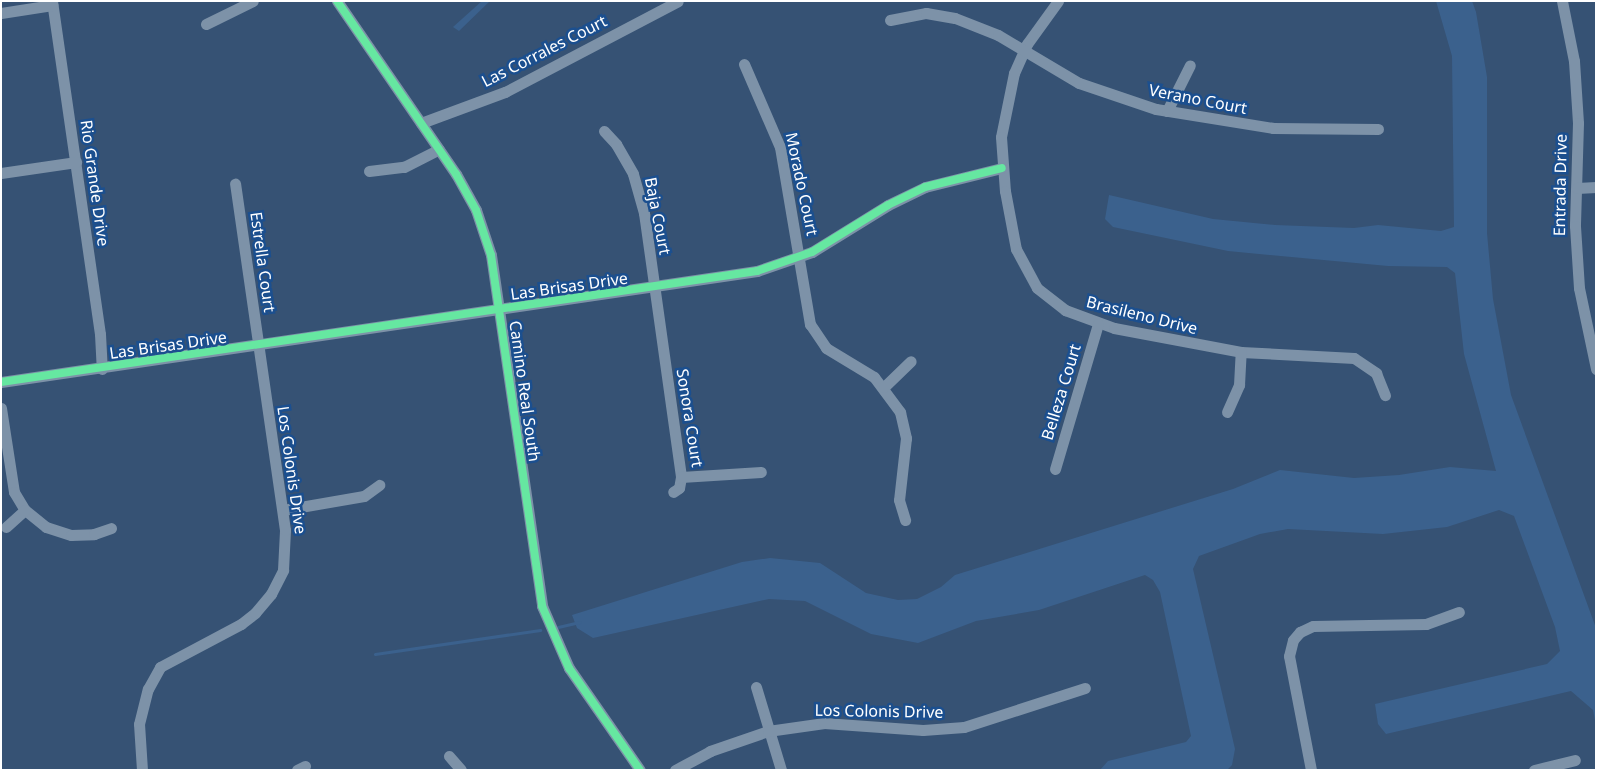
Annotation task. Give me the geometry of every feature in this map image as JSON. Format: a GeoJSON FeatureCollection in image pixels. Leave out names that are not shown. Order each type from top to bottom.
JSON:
{"type":"FeatureCollection","features":[{"type":"Feature","properties":{"kind":"street"},"geometry":{"type":"LineString","coordinates":[[206,24],[253,1]]}},
{"type":"Feature","properties":{"kind":"street","name":"Camino Real South"},"geometry":{"type":"LineString","coordinates":[[337,1],[439,149],[476,210],[491,255],[542,606],[568,668],[640,770]]}},
{"type":"Feature","properties":{"kind":"street","name":"Las Corrales Court"},"geometry":{"type":"LineString","coordinates":[[421,123],[505,92],[678,1]]}},
{"type":"Feature","properties":{"kind":"street","name":"Brasileno Drive"},"geometry":{"type":"LineString","coordinates":[[1058,1],[1024,51],[1007,96],[1001,136],[1002,168],[1016,249],[1028,276],[1048,298],[1072,314],[1098,324],[1241,352],[1354,358],[1376,373],[1385,395]]}},
{"type":"Feature","properties":{"kind":"street","name":"Entrada Drive"},"geometry":{"type":"LineString","coordinates":[[1562,1],[1574,61],[1579,288],[1596,369]]}},
{"type":"Feature","properties":{"kind":"street"},"geometry":{"type":"LineString","coordinates":[[1,13],[52,3]]}},
{"type":"Feature","properties":{"kind":"street","name":"Rio Grande Drive"},"geometry":{"type":"LineString","coordinates":[[52,3],[76,162],[102,369]]}},
{"type":"Feature","properties":{"kind":"street","name":"Verano Court"},"geometry":{"type":"LineString","coordinates":[[890,20],[917,13],[938,13],[978,25],[1103,93],[1167,111],[1273,128],[1378,129]]}},
{"type":"Feature","properties":{"kind":"street","name":"Morado Court"},"geometry":{"type":"LineString","coordinates":[[744,64],[780,147],[810,324],[816,337],[835,356],[859,367],[884,386]]}},
{"type":"Feature","properties":{"kind":"street"},"geometry":{"type":"LineString","coordinates":[[1167,111],[1190,65]]}},
{"type":"Feature","properties":{"kind":"street","name":"Baja Court"},"geometry":{"type":"LineString","coordinates":[[604,131],[626,158],[636,180],[654,287]]}},
{"type":"Feature","properties":{"kind":"street"},"geometry":{"type":"LineString","coordinates":[[369,171],[404,167],[439,149]]}},
{"type":"Feature","properties":{"kind":"street"},"geometry":{"type":"LineString","coordinates":[[1,173],[76,162]]}},
{"type":"Feature","properties":{"kind":"street","name":"Las Brisas Drive"},"geometry":{"type":"LineString","coordinates":[[1,382],[102,369],[757,271],[800,257],[906,196],[950,179],[1002,168]]}},
{"type":"Feature","properties":{"kind":"street","name":"Estrella Court"},"geometry":{"type":"LineString","coordinates":[[235,184],[258,346]]}},
{"type":"Feature","properties":{"kind":"street"},"geometry":{"type":"LineString","coordinates":[[1577,188],[1596,187]]}},
{"type":"Feature","properties":{"kind":"street","name":"Sonora Court"},"geometry":{"type":"LineString","coordinates":[[654,287],[681,477],[761,472]]}},
{"type":"Feature","properties":{"kind":"street","name":"Belleza Court"},"geometry":{"type":"LineString","coordinates":[[1054,469],[1098,324]]}},
{"type":"Feature","properties":{"kind":"street","name":"Los Colonis Drive"},"geometry":{"type":"LineString","coordinates":[[142,770],[139,724],[153,678],[166,661],[241,624],[263,604],[282,570],[286,550],[282,510],[258,346]]}},
{"type":"Feature","properties":{"kind":"street"},"geometry":{"type":"LineString","coordinates":[[1227,412],[1238,385],[1241,352]]}},
{"type":"Feature","properties":{"kind":"street"},"geometry":{"type":"LineString","coordinates":[[905,520],[899,500],[906,456],[903,420],[884,386],[911,362]]}},
{"type":"Feature","properties":{"kind":"street"},"geometry":{"type":"LineString","coordinates":[[1,408],[13,486],[24,510],[46,527],[71,535],[94,534],[111,528]]}},
{"type":"Feature","properties":{"kind":"street"},"geometry":{"type":"LineString","coordinates":[[673,492],[679,488],[681,477]]}},
{"type":"Feature","properties":{"kind":"street"},"geometry":{"type":"LineString","coordinates":[[282,510],[364,496],[380,485]]}},
{"type":"Feature","properties":{"kind":"street"},"geometry":{"type":"LineString","coordinates":[[6,527],[24,510]]}},
{"type":"Feature","properties":{"kind":"street"},"geometry":{"type":"LineString","coordinates":[[1311,770],[1289,656],[1293,640],[1300,632],[1313,626],[1426,624],[1459,612]]}},
{"type":"Feature","properties":{"kind":"street"},"geometry":{"type":"LineString","coordinates":[[756,687],[781,770]]}},
{"type":"Feature","properties":{"kind":"street","name":"Los Colonis Drive"},"geometry":{"type":"LineString","coordinates":[[675,770],[710,751],[768,731],[824,723],[923,730],[964,727],[1084,688]]}},
{"type":"Feature","properties":{"kind":"street"},"geometry":{"type":"LineString","coordinates":[[449,756],[461,770]]}},
{"type":"Feature","properties":{"kind":"street"},"geometry":{"type":"LineString","coordinates":[[1534,770],[1575,760]]}},
{"type":"Feature","properties":{"kind":"water"},"geometry":{"type":"Polygon","coordinates":[[[482,1],[490,1],[459,31],[453,27],[482,1]]]}},
{"type":"Feature","properties":{"kind":"water"},"geometry":{"type":"Polygon","coordinates":[[[1436,1],[1472,1],[1476,12],[1487,77],[1487,233],[1493,299],[1511,395],[1596,628],[1596,726],[1593,710],[1571,691],[1386,734],[1378,724],[1375,704],[1547,664],[1560,651],[1555,627],[1514,516],[1499,510],[1447,527],[1383,534],[1288,529],[1260,534],[1199,556],[1193,569],[1235,749],[1232,765],[1227,770],[1100,770],[1108,761],[1186,742],[1191,736],[1160,592],[1153,580],[1145,575],[1039,610],[976,621],[918,643],[871,634],[805,601],[769,599],[593,638],[577,628],[572,615],[742,562],[770,558],[820,563],[866,593],[898,600],[917,599],[941,587],[955,575],[1233,489],[1280,470],[1354,478],[1399,475],[1450,467],[1496,471],[1464,354],[1455,273],[1447,267],[1388,266],[1228,251],[1113,227],[1105,219],[1109,195],[1213,219],[1275,225],[1354,228],[1378,225],[1441,231],[1454,227],[1452,56],[1436,1]]]}},
{"type":"Feature","properties":{"kind":"waterway"},"geometry":{"type":"LineString","coordinates":[[558,627],[579,622]]}},
{"type":"Feature","properties":{"kind":"waterway"},"geometry":{"type":"LineString","coordinates":[[375,654],[540,630]]}},
{"type":"Feature","properties":{"kind":"cycle path"},"geometry":{"type":"LineString","coordinates":[[337,1],[456,174],[476,210],[491,255],[542,606],[569,668],[640,770]]}},
{"type":"Feature","properties":{"kind":"cycle path"},"geometry":{"type":"LineString","coordinates":[[1,382],[757,271],[812,252],[888,205],[925,187],[1002,168]]}}]}
